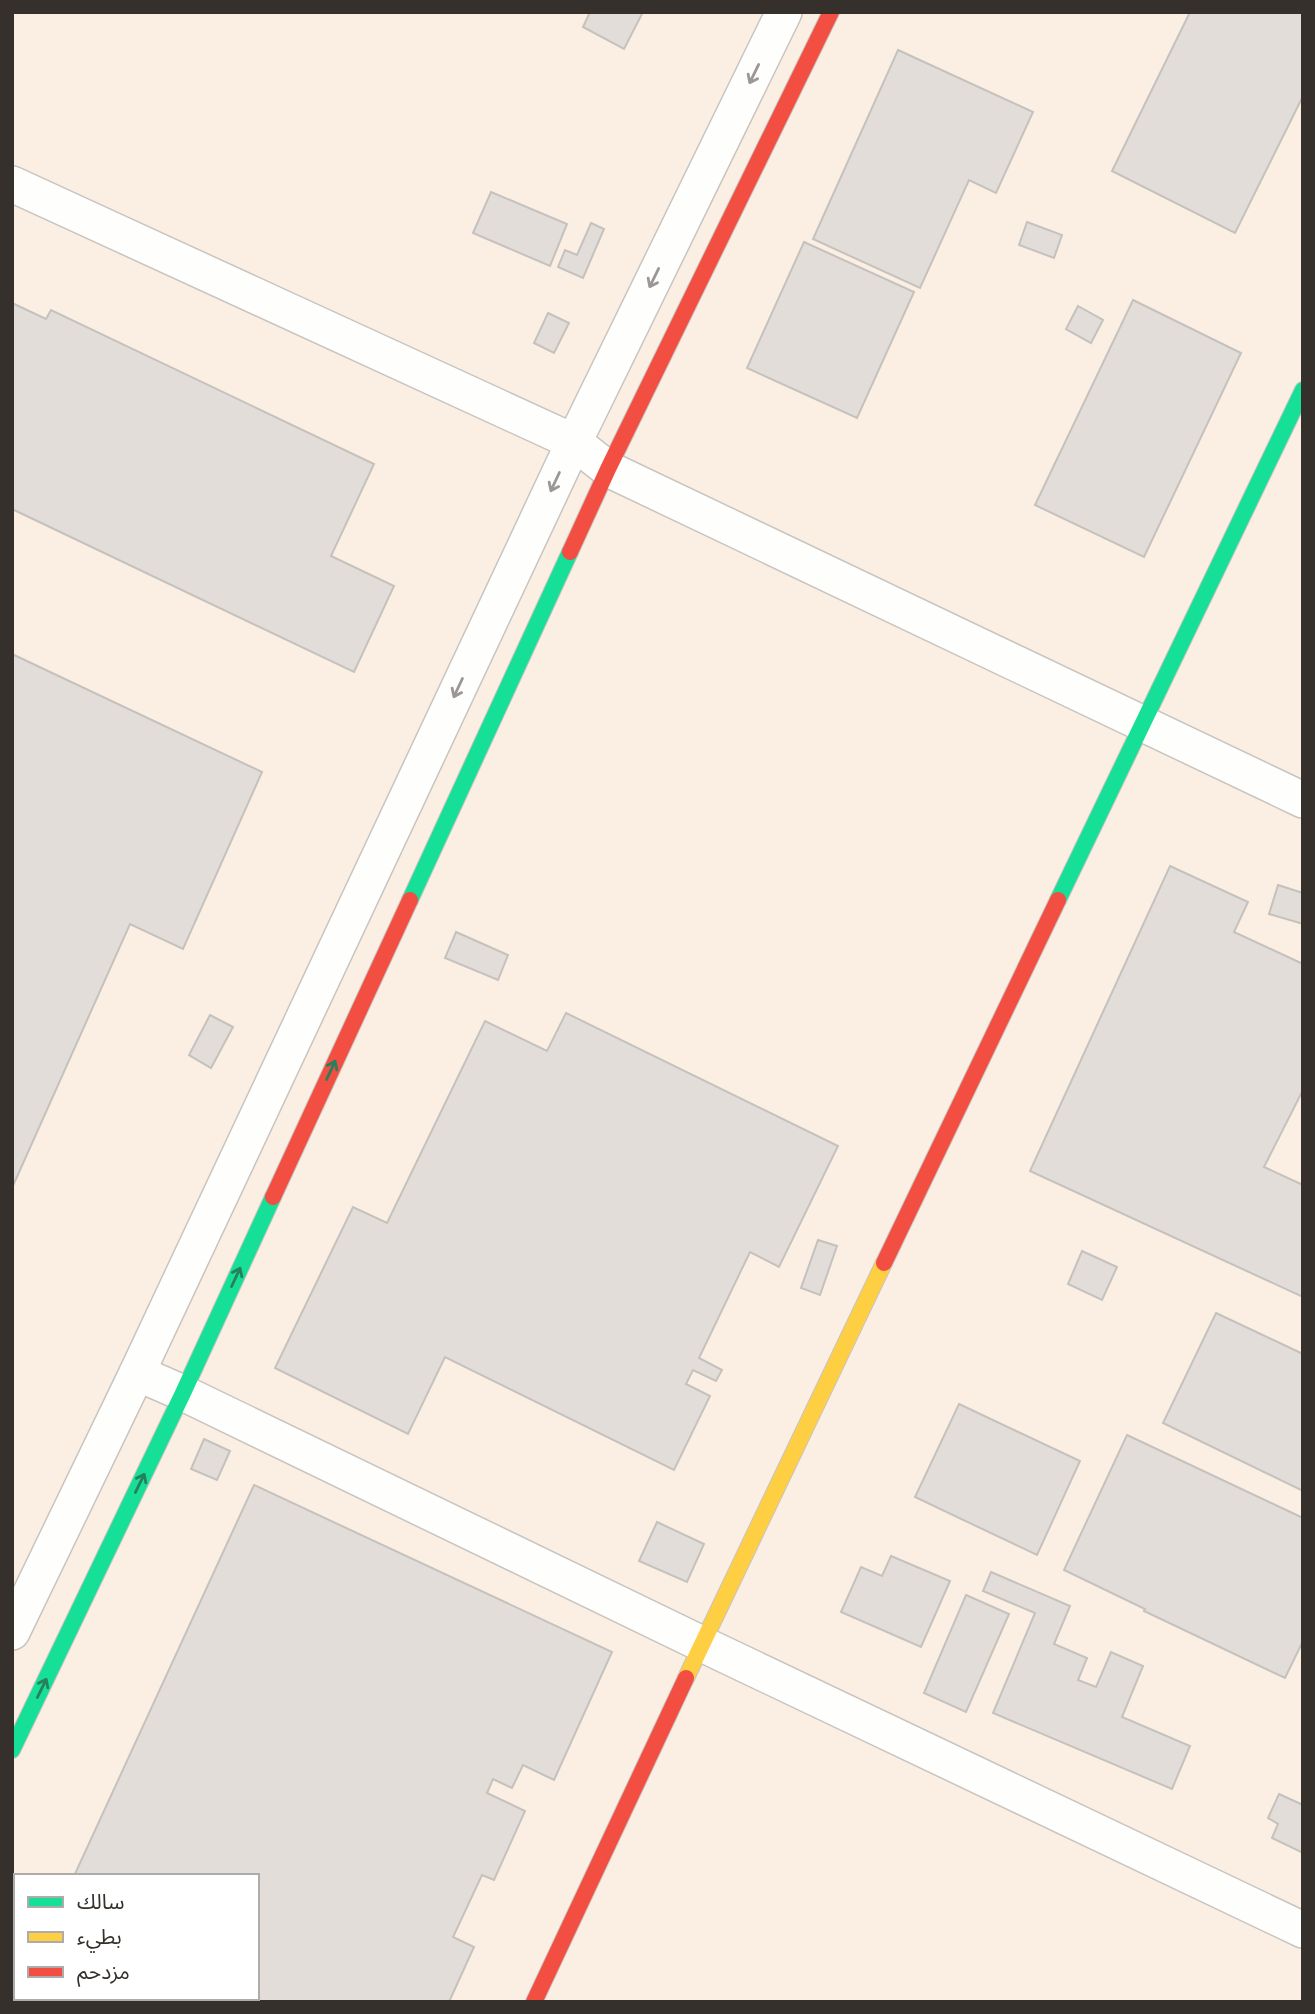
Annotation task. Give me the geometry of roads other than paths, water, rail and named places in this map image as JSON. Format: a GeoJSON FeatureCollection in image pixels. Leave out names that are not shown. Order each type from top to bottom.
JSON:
{"type":"FeatureCollection","features":[{"type":"Feature","properties":{"kind":"street"},"geometry":{"type":"LineString","coordinates":[[12,1632],[137,1373],[573,442],[784,12]]}},
{"type":"Feature","properties":{"kind":"street"},"geometry":{"type":"LineString","coordinates":[[12,1750],[183,1393],[608,469],[831,12]]}},
{"type":"Feature","properties":{"kind":"street"},"geometry":{"type":"LineString","coordinates":[[12,184],[573,442],[608,469],[1303,800]]}},
{"type":"Feature","properties":{"kind":"street"},"geometry":{"type":"LineString","coordinates":[[534,2002],[702,1644],[1303,390]]}},
{"type":"Feature","properties":{"kind":"street"},"geometry":{"type":"LineString","coordinates":[[137,1373],[1303,1930]]}}]}
